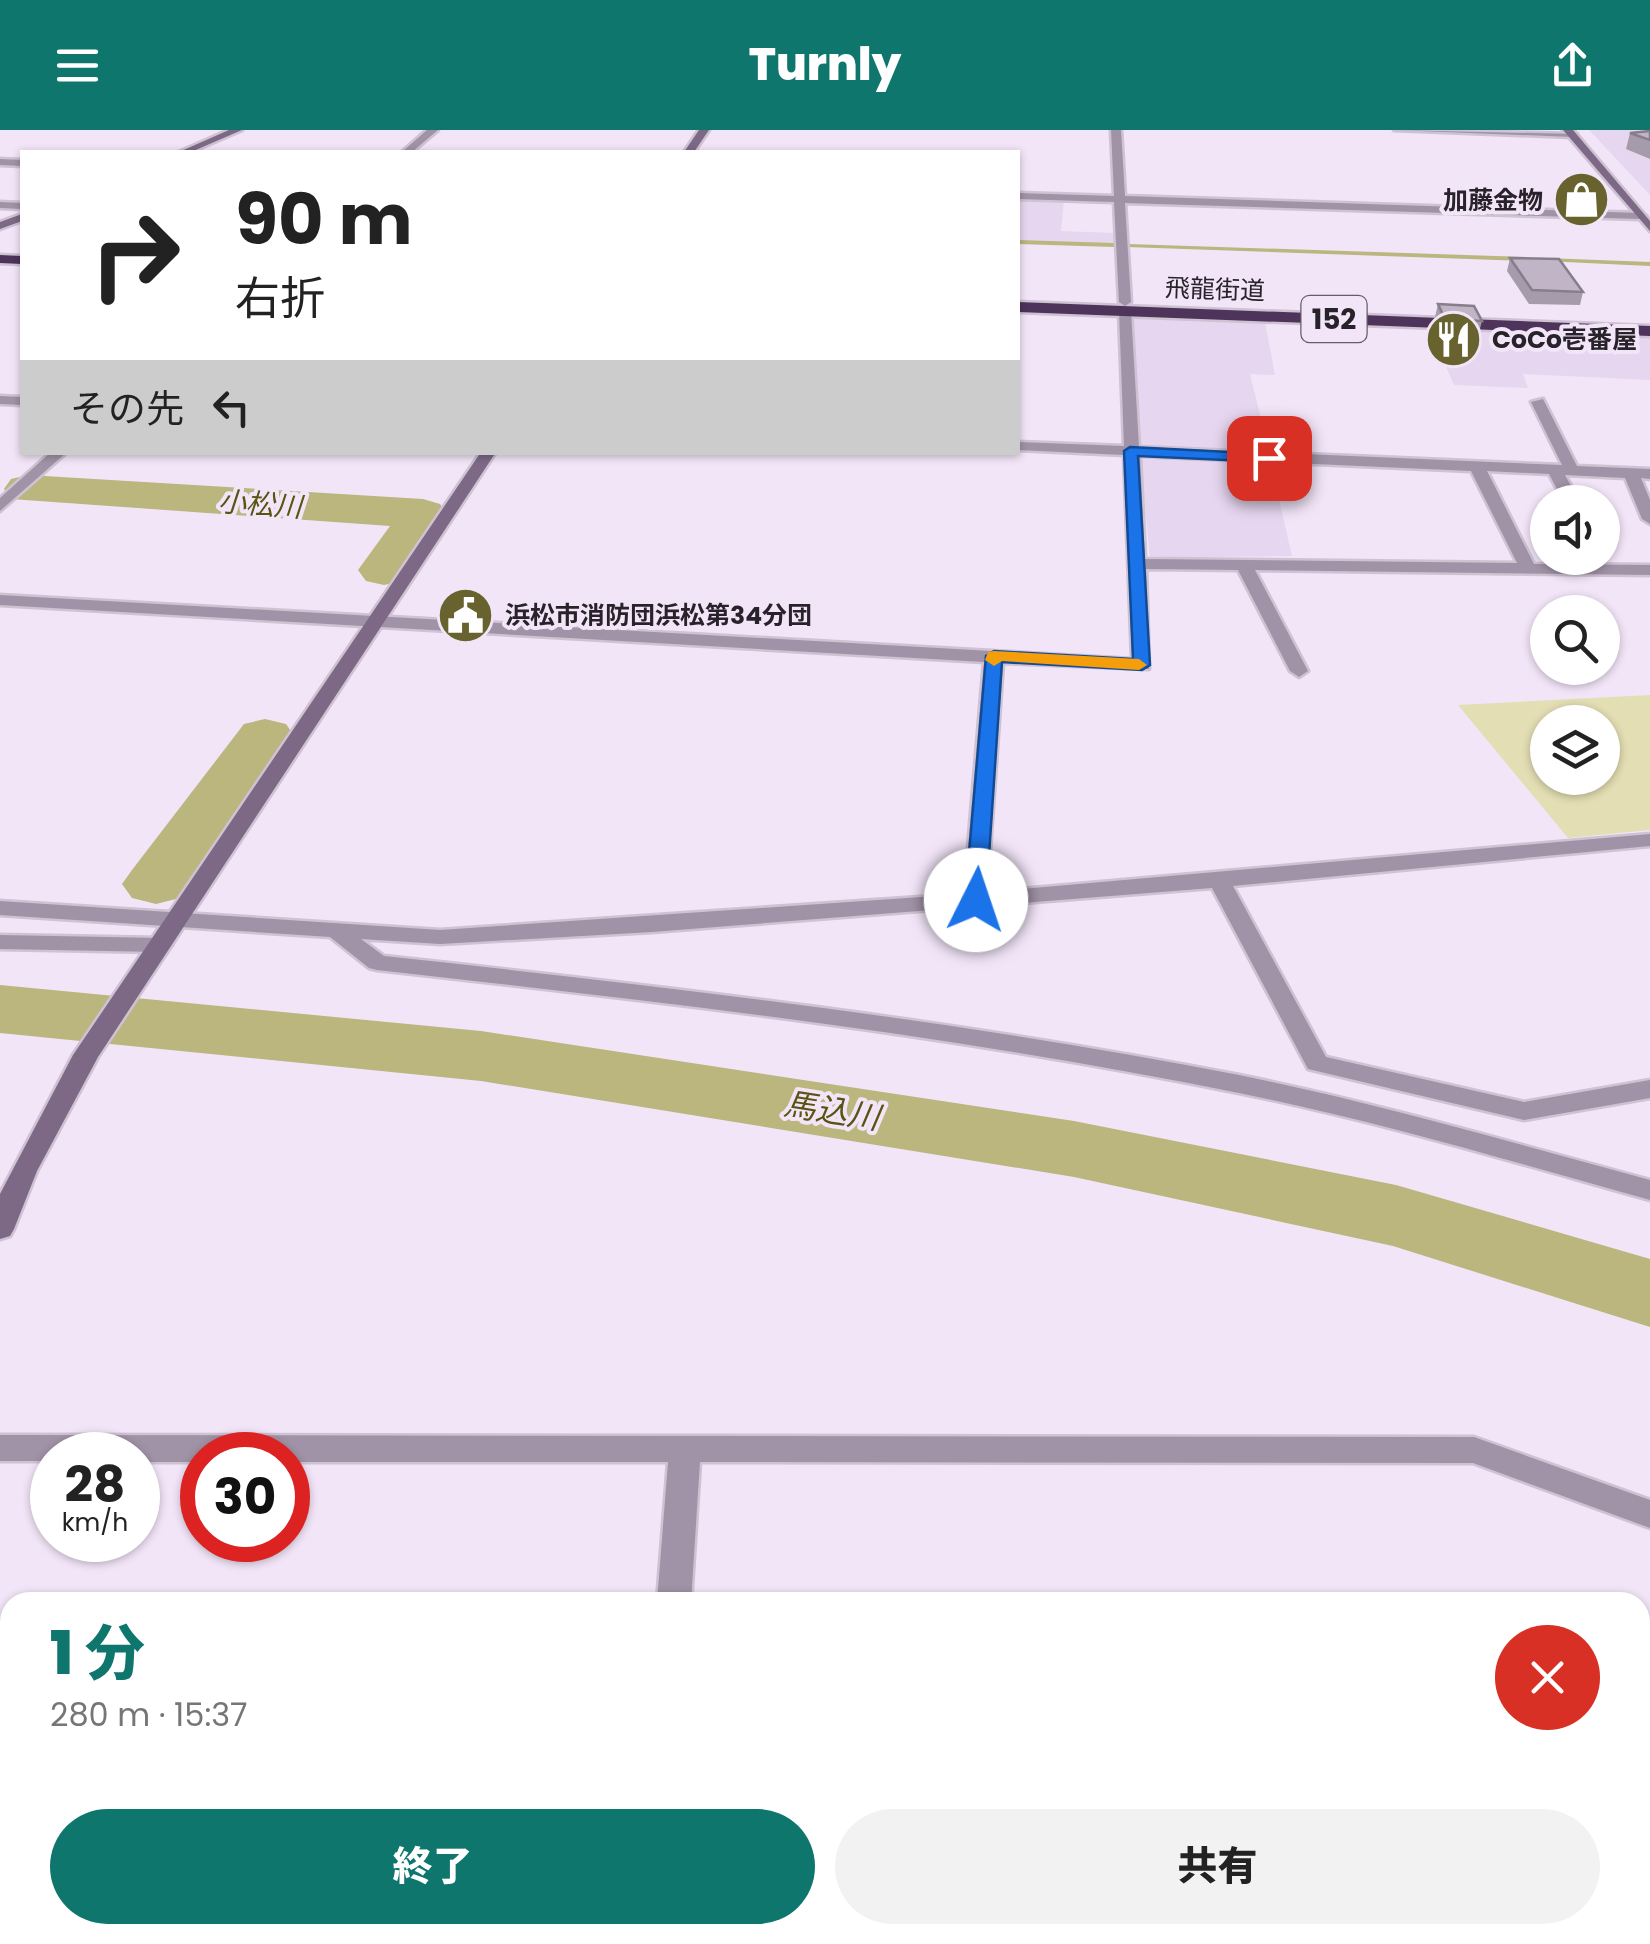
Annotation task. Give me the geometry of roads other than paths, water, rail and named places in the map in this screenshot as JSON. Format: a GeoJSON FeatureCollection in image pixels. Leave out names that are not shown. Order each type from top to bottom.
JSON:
{"type":"FeatureCollection","features":[{"type":"Feature","properties":{"kind":"highway","name":"飛龍街道"},"geometry":{"type":"LineString","coordinates":[[1020,298],[1125,307],[1650,331]]}},
{"type":"Feature","properties":{"kind":"highway","name":"飛龍街道"},"geometry":{"type":"LineString","coordinates":[[1020,307],[1650,321]]}},
{"type":"Feature","properties":{"kind":"street"},"geometry":{"type":"LineString","coordinates":[[189,150],[238,130]]}},
{"type":"Feature","properties":{"kind":"street"},"geometry":{"type":"LineString","coordinates":[[409,150],[434,130]]}},
{"type":"Feature","properties":{"kind":"street"},"geometry":{"type":"LineString","coordinates":[[0,600],[1142,665],[1116,130]]}},
{"type":"Feature","properties":{"kind":"street"},"geometry":{"type":"LineString","coordinates":[[1399,130],[1570,132],[1650,227]]}},
{"type":"Feature","properties":{"kind":"street"},"geometry":{"type":"LineString","coordinates":[[1020,196],[1640,216]]}},
{"type":"Feature","properties":{"kind":"street"},"geometry":{"type":"LineString","coordinates":[[1538,402],[1568,485]]}},
{"type":"Feature","properties":{"kind":"street"},"geometry":{"type":"LineString","coordinates":[[1020,446],[1650,474]]}},
{"type":"Feature","properties":{"kind":"street"},"geometry":{"type":"LineString","coordinates":[[0,506],[57,455]]}},
{"type":"Feature","properties":{"kind":"street"},"geometry":{"type":"LineString","coordinates":[[0,1229],[23,1171],[86,1055],[487,455]]}},
{"type":"Feature","properties":{"kind":"street"},"geometry":{"type":"LineString","coordinates":[[1477,466],[1527,566]]}},
{"type":"Feature","properties":{"kind":"street"},"geometry":{"type":"LineString","coordinates":[[1630,473],[1650,519]]}},
{"type":"Feature","properties":{"kind":"street"},"geometry":{"type":"LineString","coordinates":[[1139,564],[1650,570]]}},
{"type":"Feature","properties":{"kind":"street"},"geometry":{"type":"LineString","coordinates":[[1243,564],[1299,671]]}},
{"type":"Feature","properties":{"kind":"street"},"geometry":{"type":"LineString","coordinates":[[976,900],[994,656]]}},
{"type":"Feature","properties":{"kind":"street"},"geometry":{"type":"LineString","coordinates":[[0,908],[440,937],[1218,881],[1650,840]]}},
{"type":"Feature","properties":{"kind":"street"},"geometry":{"type":"LineString","coordinates":[[1218,881],[1317,1062],[1524,1111],[1650,1089]]}},
{"type":"Feature","properties":{"kind":"street"},"geometry":{"type":"LineString","coordinates":[[338,932],[377,963],[734,1002],[1134,1064],[1366,1112],[1650,1190]]}},
{"type":"Feature","properties":{"kind":"street"},"geometry":{"type":"LineString","coordinates":[[0,942],[160,945]]}},
{"type":"Feature","properties":{"kind":"street"},"geometry":{"type":"LineString","coordinates":[[0,1448],[1474,1450],[1650,1514]]}},
{"type":"Feature","properties":{"kind":"street"},"geometry":{"type":"LineString","coordinates":[[675,1592],[686,1450]]}},
{"type":"Feature","properties":{"kind":"waterway"},"geometry":{"type":"LineString","coordinates":[[1020,242],[1114,245]]}},
{"type":"Feature","properties":{"kind":"waterway"},"geometry":{"type":"LineString","coordinates":[[1129,246],[1526,259]]}},
{"type":"Feature","properties":{"kind":"waterway"},"geometry":{"type":"LineString","coordinates":[[1546,260],[1650,264]]}},
{"type":"Feature","properties":{"kind":"waterway","name":"小松川"},"geometry":{"type":"LineString","coordinates":[[28,489],[423,514],[384,570]]}},
{"type":"Feature","properties":{"kind":"waterway","name":"小松川"},"geometry":{"type":"LineString","coordinates":[[156,884],[265,737]]}},
{"type":"Feature","properties":{"kind":"waterway","name":"馬込川"},"geometry":{"type":"LineString","coordinates":[[0,1009],[481,1056],[1074,1149],[1396,1216],[1650,1293]]}},
{"type":"Feature","properties":{"kind":"place","name":"加藤金物"},"geometry":{"type":"Point","coordinates":[1582,200]}},
{"type":"Feature","properties":{"kind":"place","name":"CoCo壱番屋"},"geometry":{"type":"Point","coordinates":[1453,339]}},
{"type":"Feature","properties":{"kind":"place","name":"浜松市消防団浜松第34分団"},"geometry":{"type":"Point","coordinates":[466,615]}}]}
